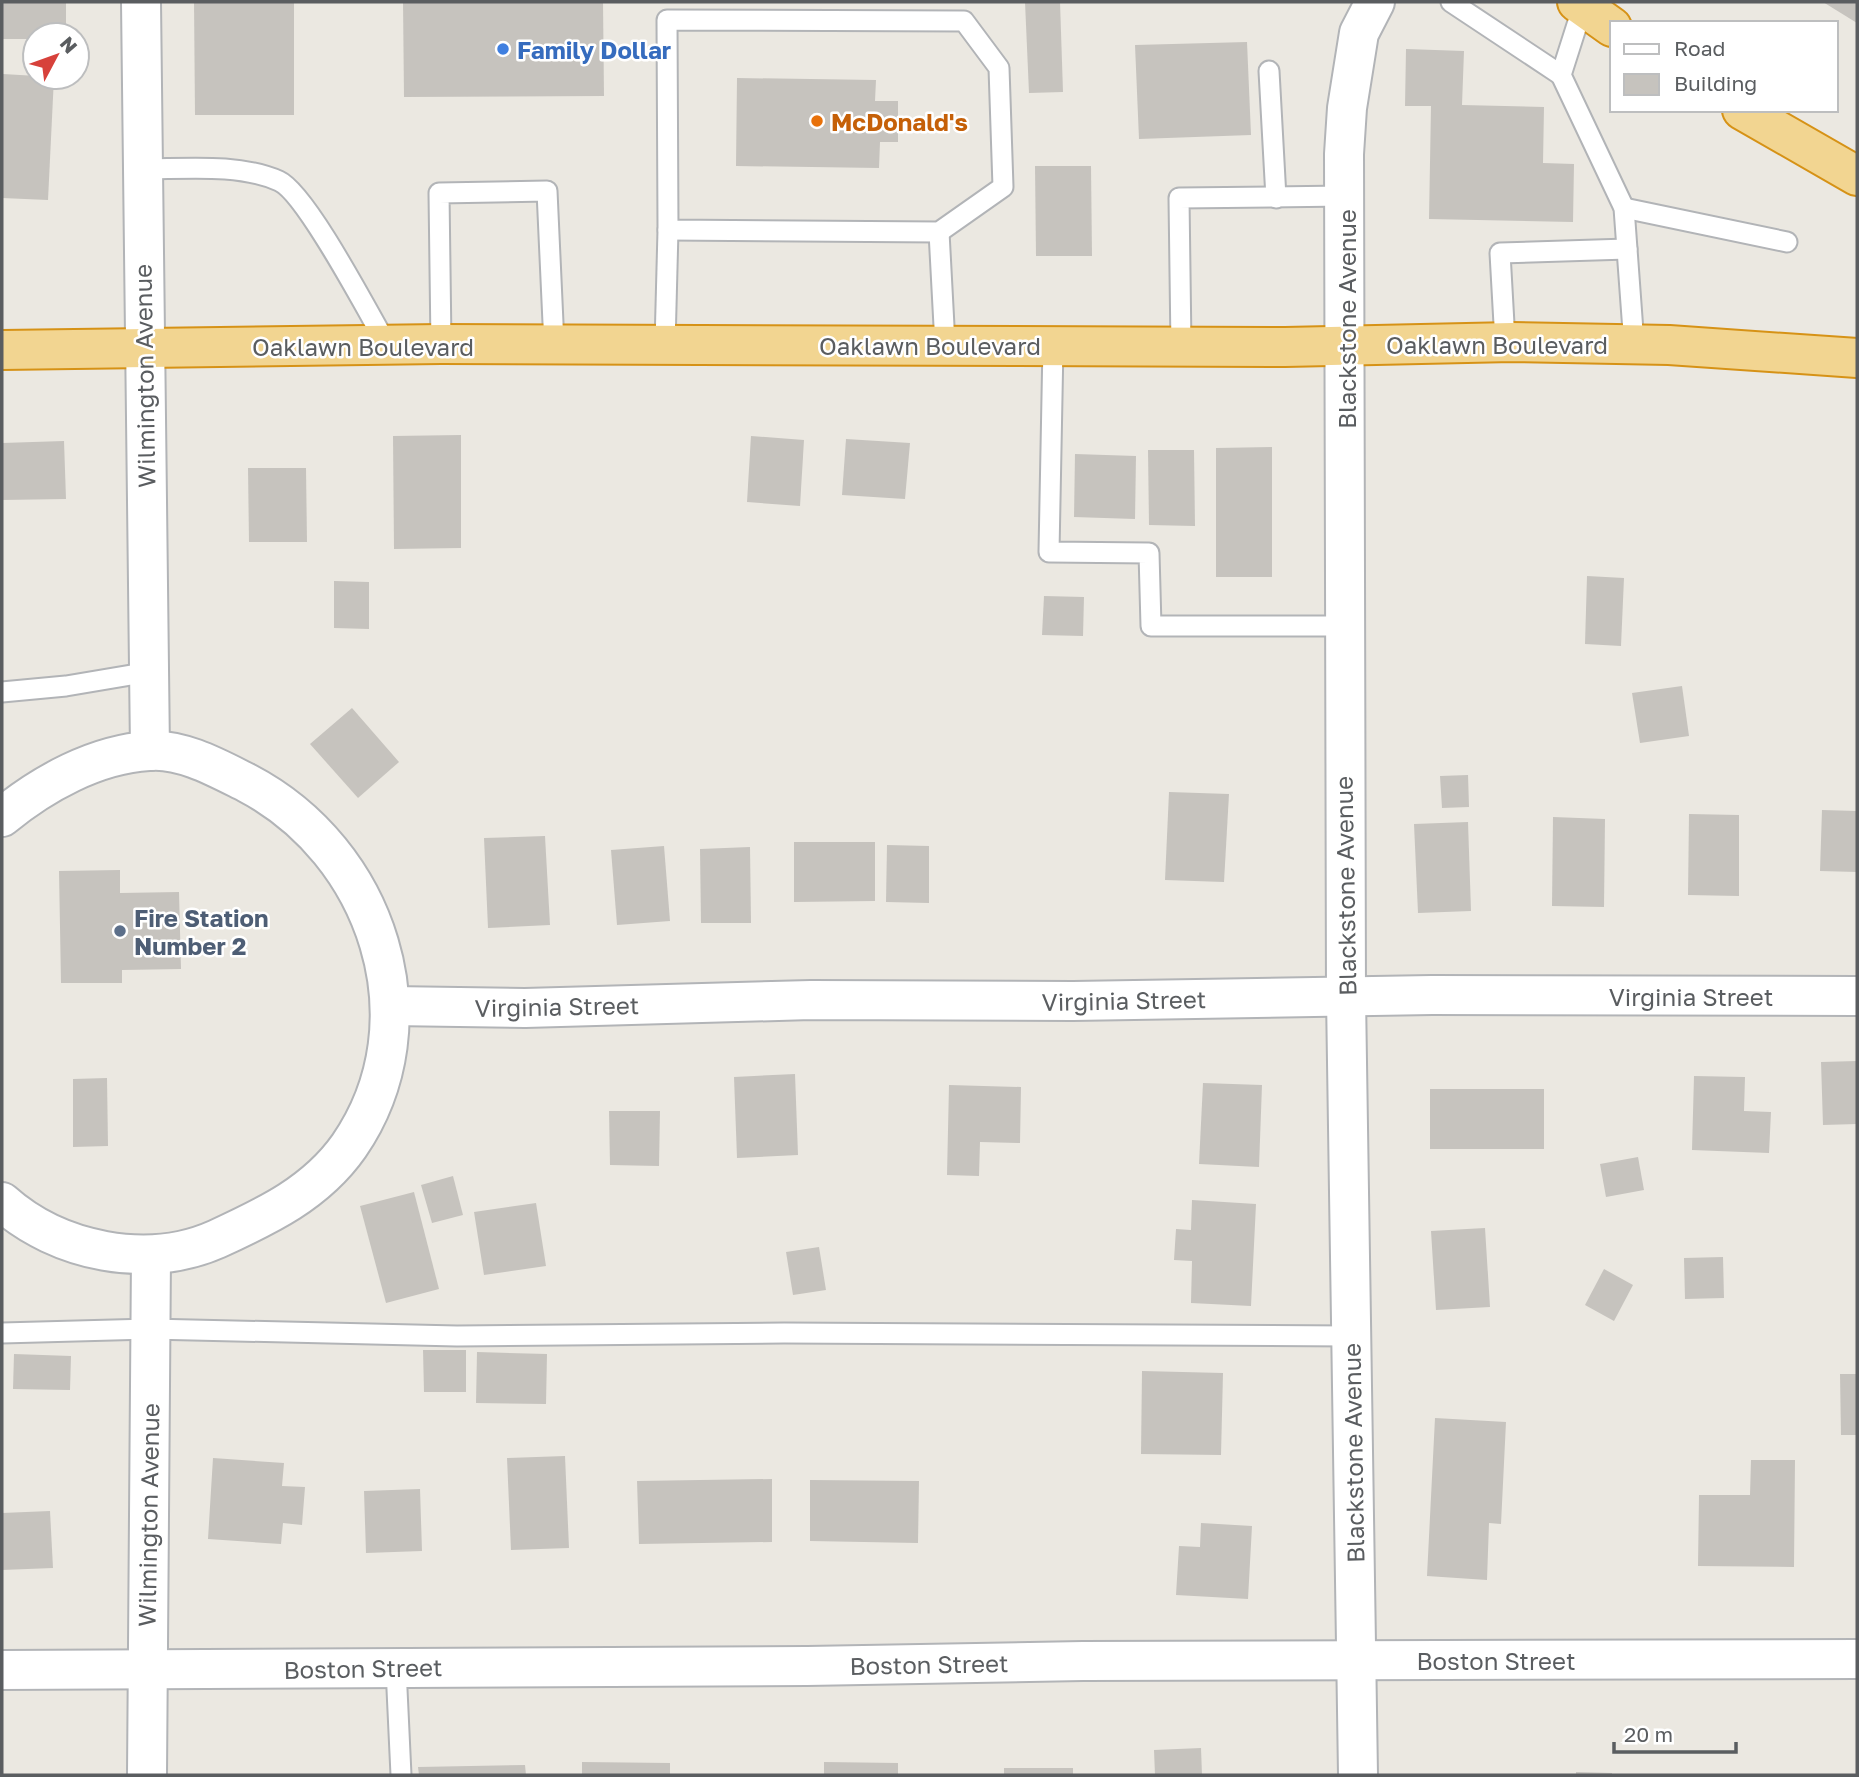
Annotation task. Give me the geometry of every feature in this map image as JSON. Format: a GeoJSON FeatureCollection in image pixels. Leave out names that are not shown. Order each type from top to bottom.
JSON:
{"type":"FeatureCollection","features":[{"type":"Feature","properties":{"kind":"highway"},"geometry":{"type":"LineString","coordinates":[[1745,112],[1857,176]]}},
{"type":"Feature","properties":{"kind":"highway","name":"Oaklawn Boulevard"},"geometry":{"type":"LineString","coordinates":[[2,350],[387,345],[1346,345],[1505,342],[1634,345],[1857,358]]}},
{"type":"Feature","properties":{"kind":"street","name":"Wilmington Avenue"},"geometry":{"type":"LineString","coordinates":[[141,2],[150,751]]}},
{"type":"Feature","properties":{"kind":"street","name":"Blackstone Avenue"},"geometry":{"type":"LineString","coordinates":[[1359,1775],[1346,997],[1345,196],[1347,108],[1359,33],[1375,2]]}},
{"type":"Feature","properties":{"kind":"street"},"geometry":{"type":"LineString","coordinates":[[2,817],[65,775],[127,754],[166,751],[218,768],[265,793],[308,826],[337,858],[364,899],[382,945],[391,1006],[386,1063],[372,1108],[348,1147],[310,1188],[272,1214],[205,1245],[151,1255],[106,1253],[57,1236],[2,1202]]}},
{"type":"Feature","properties":{"kind":"street","name":"Virginia Street"},"geometry":{"type":"LineString","coordinates":[[391,1006],[525,1008],[811,1000],[1857,996]]}},
{"type":"Feature","properties":{"kind":"street","name":"Wilmington Avenue"},"geometry":{"type":"LineString","coordinates":[[147,1775],[151,1255]]}},
{"type":"Feature","properties":{"kind":"street","name":"Boston Street"},"geometry":{"type":"LineString","coordinates":[[2,1670],[807,1667],[1083,1661],[1857,1659]]}},
{"type":"Feature","properties":{"kind":"lane"},"geometry":{"type":"LineString","coordinates":[[1451,2],[1560,75],[1624,208],[1634,345]]}},
{"type":"Feature","properties":{"kind":"lane"},"geometry":{"type":"LineString","coordinates":[[666,345],[667,20],[879,11],[964,21],[999,68],[1003,187],[939,232],[668,230]]}},
{"type":"Feature","properties":{"kind":"lane"},"geometry":{"type":"LineString","coordinates":[[1560,75],[1591,11]]}},
{"type":"Feature","properties":{"kind":"lane"},"geometry":{"type":"LineString","coordinates":[[1269,71],[1276,198]]}},
{"type":"Feature","properties":{"kind":"lane"},"geometry":{"type":"LineString","coordinates":[[141,169],[239,170],[281,181],[313,218],[387,345]]}},
{"type":"Feature","properties":{"kind":"lane"},"geometry":{"type":"LineString","coordinates":[[441,345],[439,193],[547,191],[554,345]]}},
{"type":"Feature","properties":{"kind":"lane"},"geometry":{"type":"LineString","coordinates":[[1181,345],[1179,198],[1345,196]]}},
{"type":"Feature","properties":{"kind":"lane"},"geometry":{"type":"LineString","coordinates":[[1624,208],[1787,242]]}},
{"type":"Feature","properties":{"kind":"lane"},"geometry":{"type":"LineString","coordinates":[[939,232],[945,345]]}},
{"type":"Feature","properties":{"kind":"lane"},"geometry":{"type":"LineString","coordinates":[[1505,342],[1500,253],[1627,249]]}},
{"type":"Feature","properties":{"kind":"lane"},"geometry":{"type":"LineString","coordinates":[[1053,345],[1049,552],[1149,552],[1151,625],[1345,626]]}},
{"type":"Feature","properties":{"kind":"lane"},"geometry":{"type":"LineString","coordinates":[[2,692],[66,686],[149,673]]}},
{"type":"Feature","properties":{"kind":"lane"},"geometry":{"type":"LineString","coordinates":[[2,1333],[150,1329],[457,1336],[785,1333],[1351,1336]]}},
{"type":"Feature","properties":{"kind":"lane"},"geometry":{"type":"LineString","coordinates":[[396,1668],[401,1775]]}},
{"type":"Feature","properties":{"kind":"building"},"geometry":{"type":"Polygon","coordinates":[[[2,2],[66,2],[66,21],[21,21],[21,39],[2,39],[2,2]]]}},
{"type":"Feature","properties":{"kind":"building"},"geometry":{"type":"Polygon","coordinates":[[[194,2],[294,2],[294,115],[195,115],[194,2]]]}},
{"type":"Feature","properties":{"kind":"building","name":"Family Dollar"},"geometry":{"type":"Polygon","coordinates":[[[403,2],[603,2],[604,96],[404,97],[403,2]]]}},
{"type":"Feature","properties":{"kind":"building"},"geometry":{"type":"Polygon","coordinates":[[[1025,2],[1060,2],[1063,92],[1029,93],[1025,2]]]}},
{"type":"Feature","properties":{"kind":"building"},"geometry":{"type":"Polygon","coordinates":[[[1823,2],[1857,2],[1857,23],[1823,2]]]}},
{"type":"Feature","properties":{"kind":"building"},"geometry":{"type":"Polygon","coordinates":[[[1247,42],[1251,135],[1139,139],[1135,45],[1247,42]]]}},
{"type":"Feature","properties":{"kind":"building"},"geometry":{"type":"Polygon","coordinates":[[[1406,49],[1464,51],[1462,105],[1544,107],[1543,163],[1574,164],[1573,222],[1429,219],[1431,106],[1405,106],[1406,49]]]}},
{"type":"Feature","properties":{"kind":"building"},"geometry":{"type":"Polygon","coordinates":[[[3,74],[21,75],[21,91],[53,91],[48,200],[2,198],[3,74]]]}},
{"type":"Feature","properties":{"kind":"building","name":"McDonald's"},"geometry":{"type":"Polygon","coordinates":[[[737,78],[876,80],[875,101],[898,101],[898,142],[880,142],[879,168],[736,166],[737,78]]]}},
{"type":"Feature","properties":{"kind":"building"},"geometry":{"type":"Polygon","coordinates":[[[1035,166],[1091,166],[1092,256],[1036,256],[1035,166]]]}},
{"type":"Feature","properties":{"kind":"building"},"geometry":{"type":"Polygon","coordinates":[[[461,435],[461,548],[394,549],[393,436],[461,435]]]}},
{"type":"Feature","properties":{"kind":"building"},"geometry":{"type":"Polygon","coordinates":[[[751,436],[804,440],[800,506],[747,502],[751,436]]]}},
{"type":"Feature","properties":{"kind":"building"},"geometry":{"type":"Polygon","coordinates":[[[846,439],[910,443],[905,499],[842,495],[846,439]]]}},
{"type":"Feature","properties":{"kind":"building"},"geometry":{"type":"Polygon","coordinates":[[[64,441],[66,499],[2,500],[2,443],[64,441]]]}},
{"type":"Feature","properties":{"kind":"building"},"geometry":{"type":"Polygon","coordinates":[[[1272,447],[1272,577],[1216,577],[1216,448],[1272,447]]]}},
{"type":"Feature","properties":{"kind":"building"},"geometry":{"type":"Polygon","coordinates":[[[1148,450],[1194,450],[1195,526],[1149,525],[1148,450]]]}},
{"type":"Feature","properties":{"kind":"building"},"geometry":{"type":"Polygon","coordinates":[[[1075,454],[1136,456],[1135,519],[1074,517],[1075,454]]]}},
{"type":"Feature","properties":{"kind":"building"},"geometry":{"type":"Polygon","coordinates":[[[248,468],[306,468],[307,542],[249,542],[248,468]]]}},
{"type":"Feature","properties":{"kind":"building"},"geometry":{"type":"Polygon","coordinates":[[[1587,576],[1624,578],[1621,646],[1585,644],[1587,576]]]}},
{"type":"Feature","properties":{"kind":"building"},"geometry":{"type":"Polygon","coordinates":[[[334,581],[369,582],[369,629],[334,628],[334,581]]]}},
{"type":"Feature","properties":{"kind":"building"},"geometry":{"type":"Polygon","coordinates":[[[1044,596],[1084,597],[1083,636],[1042,635],[1044,596]]]}},
{"type":"Feature","properties":{"kind":"building"},"geometry":{"type":"Polygon","coordinates":[[[1682,686],[1689,736],[1640,743],[1632,693],[1682,686]]]}},
{"type":"Feature","properties":{"kind":"building"},"geometry":{"type":"Polygon","coordinates":[[[352,708],[399,762],[358,798],[310,744],[352,708]]]}},
{"type":"Feature","properties":{"kind":"building"},"geometry":{"type":"Polygon","coordinates":[[[1468,775],[1469,807],[1442,808],[1440,776],[1468,775]]]}},
{"type":"Feature","properties":{"kind":"building"},"geometry":{"type":"Polygon","coordinates":[[[1169,792],[1229,794],[1224,882],[1165,880],[1169,792]]]}},
{"type":"Feature","properties":{"kind":"building"},"geometry":{"type":"Polygon","coordinates":[[[1822,810],[1857,811],[1857,872],[1820,871],[1822,810]]]}},
{"type":"Feature","properties":{"kind":"building"},"geometry":{"type":"Polygon","coordinates":[[[1689,814],[1739,815],[1739,896],[1688,895],[1689,814]]]}},
{"type":"Feature","properties":{"kind":"building"},"geometry":{"type":"Polygon","coordinates":[[[1553,817],[1605,819],[1604,907],[1552,906],[1553,817]]]}},
{"type":"Feature","properties":{"kind":"building"},"geometry":{"type":"Polygon","coordinates":[[[1468,822],[1471,911],[1418,913],[1414,824],[1468,822]]]}},
{"type":"Feature","properties":{"kind":"building"},"geometry":{"type":"Polygon","coordinates":[[[545,836],[550,925],[488,928],[484,838],[545,836]]]}},
{"type":"Feature","properties":{"kind":"building"},"geometry":{"type":"Polygon","coordinates":[[[794,842],[875,842],[875,901],[794,902],[794,842]]]}},
{"type":"Feature","properties":{"kind":"building"},"geometry":{"type":"Polygon","coordinates":[[[887,845],[929,846],[929,903],[886,902],[887,845]]]}},
{"type":"Feature","properties":{"kind":"building"},"geometry":{"type":"Polygon","coordinates":[[[664,846],[670,921],[617,925],[611,850],[664,846]]]}},
{"type":"Feature","properties":{"kind":"building"},"geometry":{"type":"Polygon","coordinates":[[[750,847],[751,923],[701,923],[700,849],[750,847]]]}},
{"type":"Feature","properties":{"kind":"building","name":"Fire Station Number 2"},"geometry":{"type":"Polygon","coordinates":[[[120,870],[120,893],[179,892],[181,969],[122,970],[122,983],[61,983],[59,871],[120,870]]]}},
{"type":"Feature","properties":{"kind":"building"},"geometry":{"type":"Polygon","coordinates":[[[1857,1061],[1857,1124],[1823,1125],[1821,1062],[1857,1061]]]}},
{"type":"Feature","properties":{"kind":"building"},"geometry":{"type":"Polygon","coordinates":[[[795,1074],[798,1155],[737,1158],[734,1077],[795,1074]]]}},
{"type":"Feature","properties":{"kind":"building"},"geometry":{"type":"Polygon","coordinates":[[[1694,1076],[1745,1077],[1744,1111],[1771,1112],[1769,1153],[1692,1150],[1694,1076]]]}},
{"type":"Feature","properties":{"kind":"building"},"geometry":{"type":"Polygon","coordinates":[[[107,1078],[108,1146],[73,1147],[73,1079],[107,1078]]]}},
{"type":"Feature","properties":{"kind":"building"},"geometry":{"type":"Polygon","coordinates":[[[1203,1083],[1262,1085],[1259,1167],[1199,1164],[1203,1083]]]}},
{"type":"Feature","properties":{"kind":"building"},"geometry":{"type":"Polygon","coordinates":[[[949,1085],[1021,1087],[1020,1143],[980,1142],[979,1176],[947,1175],[949,1085]]]}},
{"type":"Feature","properties":{"kind":"building"},"geometry":{"type":"Polygon","coordinates":[[[1430,1089],[1544,1089],[1544,1149],[1430,1149],[1430,1089]]]}},
{"type":"Feature","properties":{"kind":"building"},"geometry":{"type":"Polygon","coordinates":[[[609,1111],[660,1111],[659,1166],[610,1165],[609,1111]]]}},
{"type":"Feature","properties":{"kind":"building"},"geometry":{"type":"Polygon","coordinates":[[[1638,1157],[1644,1190],[1606,1197],[1600,1164],[1638,1157]]]}},
{"type":"Feature","properties":{"kind":"building"},"geometry":{"type":"Polygon","coordinates":[[[453,1176],[463,1215],[432,1223],[421,1185],[453,1176]]]}},
{"type":"Feature","properties":{"kind":"building"},"geometry":{"type":"Polygon","coordinates":[[[414,1192],[439,1289],[386,1303],[360,1206],[414,1192]]]}},
{"type":"Feature","properties":{"kind":"building"},"geometry":{"type":"Polygon","coordinates":[[[1192,1200],[1256,1204],[1251,1306],[1191,1303],[1192,1261],[1174,1260],[1176,1229],[1191,1230],[1192,1200]]]}},
{"type":"Feature","properties":{"kind":"building"},"geometry":{"type":"Polygon","coordinates":[[[536,1203],[546,1266],[484,1275],[474,1212],[536,1203]]]}},
{"type":"Feature","properties":{"kind":"building"},"geometry":{"type":"Polygon","coordinates":[[[1485,1228],[1490,1307],[1436,1310],[1431,1231],[1485,1228]]]}},
{"type":"Feature","properties":{"kind":"building"},"geometry":{"type":"Polygon","coordinates":[[[819,1247],[826,1290],[793,1295],[786,1252],[819,1247]]]}},
{"type":"Feature","properties":{"kind":"building"},"geometry":{"type":"Polygon","coordinates":[[[1723,1257],[1724,1298],[1685,1299],[1684,1258],[1723,1257]]]}},
{"type":"Feature","properties":{"kind":"building"},"geometry":{"type":"Polygon","coordinates":[[[1604,1269],[1633,1285],[1614,1321],[1585,1305],[1604,1269]]]}},
{"type":"Feature","properties":{"kind":"building"},"geometry":{"type":"Polygon","coordinates":[[[423,1350],[466,1350],[466,1392],[424,1392],[423,1350]]]}},
{"type":"Feature","properties":{"kind":"building"},"geometry":{"type":"Polygon","coordinates":[[[477,1352],[547,1354],[546,1404],[476,1403],[477,1352]]]}},
{"type":"Feature","properties":{"kind":"building"},"geometry":{"type":"Polygon","coordinates":[[[14,1354],[71,1356],[70,1390],[13,1389],[14,1354]]]}},
{"type":"Feature","properties":{"kind":"building"},"geometry":{"type":"Polygon","coordinates":[[[1142,1371],[1223,1373],[1221,1455],[1141,1454],[1142,1371]]]}},
{"type":"Feature","properties":{"kind":"building"},"geometry":{"type":"Polygon","coordinates":[[[1840,1374],[1857,1374],[1857,1435],[1841,1435],[1840,1374]]]}},
{"type":"Feature","properties":{"kind":"building"},"geometry":{"type":"Polygon","coordinates":[[[1435,1418],[1506,1422],[1501,1524],[1489,1523],[1487,1580],[1427,1576],[1435,1418]]]}},
{"type":"Feature","properties":{"kind":"building"},"geometry":{"type":"Polygon","coordinates":[[[565,1456],[569,1548],[511,1550],[507,1458],[565,1456]]]}},
{"type":"Feature","properties":{"kind":"building"},"geometry":{"type":"Polygon","coordinates":[[[213,1458],[284,1463],[282,1486],[305,1487],[302,1525],[283,1523],[281,1544],[208,1539],[213,1458]]]}},
{"type":"Feature","properties":{"kind":"building"},"geometry":{"type":"Polygon","coordinates":[[[1751,1460],[1795,1460],[1794,1567],[1698,1566],[1699,1495],[1750,1495],[1751,1460]]]}},
{"type":"Feature","properties":{"kind":"building"},"geometry":{"type":"Polygon","coordinates":[[[772,1479],[772,1542],[639,1544],[637,1481],[772,1479]]]}},
{"type":"Feature","properties":{"kind":"building"},"geometry":{"type":"Polygon","coordinates":[[[810,1480],[919,1481],[918,1543],[810,1541],[810,1480]]]}},
{"type":"Feature","properties":{"kind":"building"},"geometry":{"type":"Polygon","coordinates":[[[420,1489],[422,1551],[366,1553],[364,1491],[420,1489]]]}},
{"type":"Feature","properties":{"kind":"building"},"geometry":{"type":"Polygon","coordinates":[[[50,1511],[53,1568],[2,1570],[2,1513],[50,1511]]]}},
{"type":"Feature","properties":{"kind":"building"},"geometry":{"type":"Polygon","coordinates":[[[1201,1523],[1252,1526],[1248,1599],[1176,1595],[1179,1546],[1200,1547],[1201,1523]]]}},
{"type":"Feature","properties":{"kind":"building"},"geometry":{"type":"Polygon","coordinates":[[[1201,1748],[1202,1775],[1155,1775],[1154,1750],[1201,1748]]]}},
{"type":"Feature","properties":{"kind":"building"},"geometry":{"type":"Polygon","coordinates":[[[582,1762],[670,1763],[670,1775],[582,1775],[582,1762]]]}},
{"type":"Feature","properties":{"kind":"building"},"geometry":{"type":"Polygon","coordinates":[[[824,1762],[898,1763],[898,1775],[824,1775],[824,1762]]]}},
{"type":"Feature","properties":{"kind":"building"},"geometry":{"type":"Polygon","coordinates":[[[525,1765],[526,1775],[419,1775],[418,1767],[525,1765]]]}},
{"type":"Feature","properties":{"kind":"building"},"geometry":{"type":"Polygon","coordinates":[[[1004,1768],[1073,1768],[1073,1775],[1004,1775],[1004,1768]]]}},
{"type":"Feature","properties":{"kind":"building"},"geometry":{"type":"Polygon","coordinates":[[[1576,1772],[1612,1773],[1612,1775],[1576,1775],[1576,1772]]]}},
{"type":"Feature","properties":{"kind":"place","name":"Family Dollar"},"geometry":{"type":"Point","coordinates":[503,49]}},
{"type":"Feature","properties":{"kind":"place","name":"McDonald's"},"geometry":{"type":"Point","coordinates":[817,121]}},
{"type":"Feature","properties":{"kind":"place","name":"Fire Station Number 2"},"geometry":{"type":"Point","coordinates":[120,931]}}]}
